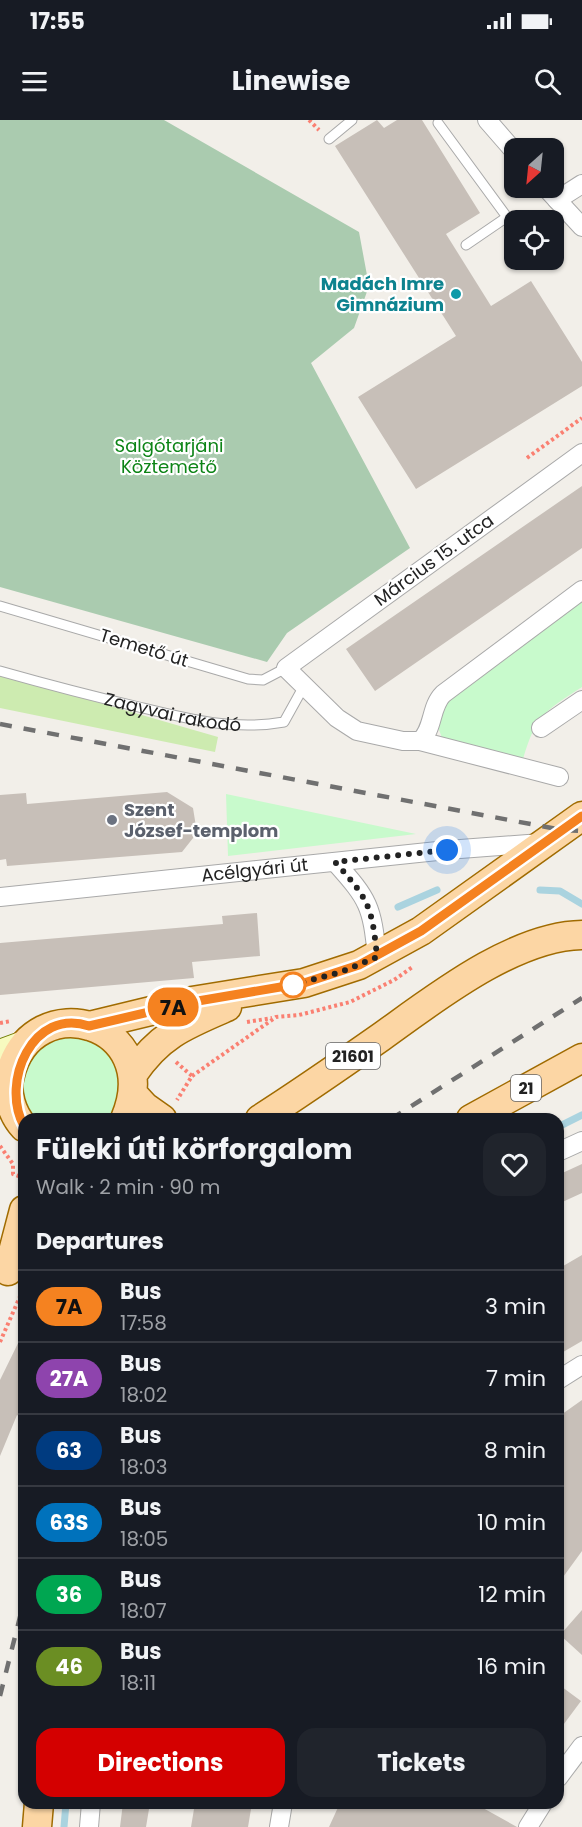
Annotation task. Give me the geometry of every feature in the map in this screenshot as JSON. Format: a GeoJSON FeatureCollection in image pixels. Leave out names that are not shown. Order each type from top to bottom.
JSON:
{"type":"FeatureCollection","features":[{"type":"Feature","properties":{"kind":"main road"},"geometry":{"type":"LineString","coordinates":[[89,1026],[192,1002],[304,983],[377,957],[421,931],[582,816]]}},
{"type":"Feature","properties":{"kind":"main road","name":"21601"},"geometry":{"type":"LineString","coordinates":[[265,1113],[434,999],[500,959],[531,946],[582,935]]}},
{"type":"Feature","properties":{"kind":"main road"},"geometry":{"type":"LineString","coordinates":[[130,1096],[143,1058],[175,1030],[262,991]]}},
{"type":"Feature","properties":{"kind":"main road"},"geometry":{"type":"LineString","coordinates":[[13,1114],[8,1082],[13,1062],[12,1048],[40,1031],[59,1024],[80,1023],[100,1030],[117,1042],[128,1059],[130,1096]]}},
{"type":"Feature","properties":{"kind":"main road","name":"21"},"geometry":{"type":"LineString","coordinates":[[482,1113],[582,1058]]}},
{"type":"Feature","properties":{"kind":"main road"},"geometry":{"type":"LineString","coordinates":[[130,1096],[154,1113]]}},
{"type":"Feature","properties":{"kind":"main road"},"geometry":{"type":"LineString","coordinates":[[11,1283],[18,1244]]}},
{"type":"Feature","properties":{"kind":"main road"},"geometry":{"type":"LineString","coordinates":[[11,1283],[18,1262]]}},
{"type":"Feature","properties":{"kind":"main road"},"geometry":{"type":"LineString","coordinates":[[37,1827],[38,1809]]}},
{"type":"Feature","properties":{"kind":"street"},"geometry":{"type":"LineString","coordinates":[[487,120],[504,140]]}},
{"type":"Feature","properties":{"kind":"street"},"geometry":{"type":"LineString","coordinates":[[564,190],[582,184]]}},
{"type":"Feature","properties":{"kind":"street"},"geometry":{"type":"LineString","coordinates":[[555,198],[582,227]]}},
{"type":"Feature","properties":{"kind":"street","name":"Március 15. utca"},"geometry":{"type":"LineString","coordinates":[[286,668],[582,453]]}},
{"type":"Feature","properties":{"kind":"street"},"geometry":{"type":"LineString","coordinates":[[420,741],[428,732],[437,702],[443,694],[582,590]]}},
{"type":"Feature","properties":{"kind":"street"},"geometry":{"type":"LineString","coordinates":[[286,668],[337,718],[357,732],[403,741],[420,741],[559,777]]}},
{"type":"Feature","properties":{"kind":"street"},"geometry":{"type":"LineString","coordinates":[[541,728],[582,700]]}},
{"type":"Feature","properties":{"kind":"street","name":"Acélgyári út"},"geometry":{"type":"LineString","coordinates":[[0,897],[545,843]]}},
{"type":"Feature","properties":{"kind":"street"},"geometry":{"type":"LineString","coordinates":[[335,862],[360,890],[370,907],[377,957]]}},
{"type":"Feature","properties":{"kind":"street"},"geometry":{"type":"LineString","coordinates":[[564,1149],[582,1140]]}},
{"type":"Feature","properties":{"kind":"street"},"geometry":{"type":"LineString","coordinates":[[564,1376],[582,1365]]}},
{"type":"Feature","properties":{"kind":"street"},"geometry":{"type":"LineString","coordinates":[[564,1768],[582,1746]]}},
{"type":"Feature","properties":{"kind":"street"},"geometry":{"type":"LineString","coordinates":[[89,1827],[90,1809]]}},
{"type":"Feature","properties":{"kind":"street"},"geometry":{"type":"LineString","coordinates":[[279,1827],[282,1809]]}},
{"type":"Feature","properties":{"kind":"street"},"geometry":{"type":"LineString","coordinates":[[528,1827],[539,1809]]}},
{"type":"Feature","properties":{"kind":"lane"},"geometry":{"type":"LineString","coordinates":[[329,139],[352,120]]}},
{"type":"Feature","properties":{"kind":"lane"},"geometry":{"type":"LineString","coordinates":[[438,121],[507,217],[466,245]]}},
{"type":"Feature","properties":{"kind":"lane","name":"Temető út"},"geometry":{"type":"LineString","coordinates":[[0,606],[248,680],[272,677],[286,668]]}},
{"type":"Feature","properties":{"kind":"lane","name":"Zagyvai rakodó"},"geometry":{"type":"LineString","coordinates":[[0,670],[71,691],[205,723],[255,727],[284,722],[304,686]]}},
{"type":"Feature","properties":{"kind":"path"},"geometry":{"type":"LineString","coordinates":[[527,458],[582,418]]}},
{"type":"Feature","properties":{"kind":"path"},"geometry":{"type":"LineString","coordinates":[[0,1146],[13,1164],[13,1174],[18,1176]]}},
{"type":"Feature","properties":{"kind":"path"},"geometry":{"type":"LineString","coordinates":[[0,1342],[11,1283]]}},
{"type":"Feature","properties":{"kind":"green space","name":"Salgótarjáni Köztemető"},"geometry":{"type":"Polygon","coordinates":[[[0,120],[164,120],[359,232],[369,286],[354,328],[311,363],[410,548],[287,633],[267,662],[0,587],[0,120]]]}},
{"type":"Feature","properties":{"kind":"green space"},"geometry":{"type":"Polygon","coordinates":[[[582,601],[582,687],[550,709],[538,723],[523,759],[442,738],[438,727],[443,708],[453,692],[582,601]]]}},
{"type":"Feature","properties":{"kind":"green space"},"geometry":{"type":"Polygon","coordinates":[[[0,674],[218,737],[215,752],[0,708],[0,674]]]}},
{"type":"Feature","properties":{"kind":"green space"},"geometry":{"type":"Polygon","coordinates":[[[226,794],[416,834],[228,856],[226,794]]]}},
{"type":"Feature","properties":{"kind":"green space"},"geometry":{"type":"Polygon","coordinates":[[[40,1031],[117,1042],[124,1113],[23,1113],[13,1061],[40,1031]]]}},
{"type":"Feature","properties":{"kind":"building","name":"Madách Imre Gimnázium"},"geometry":{"type":"Polygon","coordinates":[[[377,120],[384,128],[397,120],[422,120],[480,213],[446,234],[491,306],[531,281],[582,362],[582,386],[416,489],[358,397],[456,336],[335,146],[377,120]]]}},
{"type":"Feature","properties":{"kind":"building"},"geometry":{"type":"Polygon","coordinates":[[[582,486],[582,548],[375,691],[346,649],[582,486]]]}},
{"type":"Feature","properties":{"kind":"building","name":"Szent József-templom"},"geometry":{"type":"Polygon","coordinates":[[[167,792],[193,808],[197,833],[182,852],[7,866],[6,859],[0,860],[0,795],[26,793],[27,804],[167,792]]]}},
{"type":"Feature","properties":{"kind":"building"},"geometry":{"type":"Polygon","coordinates":[[[257,913],[260,956],[192,962],[194,978],[0,995],[0,943],[223,924],[222,916],[257,913]]]}},
{"type":"Feature","properties":{"kind":"building"},"geometry":{"type":"Polygon","coordinates":[[[582,1164],[582,1193],[564,1201],[564,1172],[582,1164]]]}},
{"type":"Feature","properties":{"kind":"building"},"geometry":{"type":"Polygon","coordinates":[[[582,1255],[582,1341],[564,1352],[564,1266],[582,1255]]]}},
{"type":"Feature","properties":{"kind":"building"},"geometry":{"type":"Polygon","coordinates":[[[18,1343],[18,1416],[0,1456],[0,1380],[18,1343]]]}},
{"type":"Feature","properties":{"kind":"building"},"geometry":{"type":"Polygon","coordinates":[[[582,1400],[582,1551],[564,1576],[564,1413],[582,1400]]]}},
{"type":"Feature","properties":{"kind":"building"},"geometry":{"type":"Polygon","coordinates":[[[582,1610],[582,1655],[564,1639],[564,1630],[582,1610]]]}},
{"type":"Feature","properties":{"kind":"building"},"geometry":{"type":"Polygon","coordinates":[[[564,1688],[581,1701],[564,1724],[564,1688]]]}},
{"type":"Feature","properties":{"kind":"building"},"geometry":{"type":"Polygon","coordinates":[[[122,1809],[149,1809],[146,1827],[120,1827],[122,1809]]]}},
{"type":"Feature","properties":{"kind":"building"},"geometry":{"type":"Polygon","coordinates":[[[194,1809],[251,1809],[248,1827],[191,1827],[194,1809]]]}},
{"type":"Feature","properties":{"kind":"building"},"geometry":{"type":"Polygon","coordinates":[[[337,1809],[485,1809],[517,1827],[329,1827],[337,1809]]]}},
{"type":"Feature","properties":{"kind":"waterway"},"geometry":{"type":"LineString","coordinates":[[398,907],[437,890]]}},
{"type":"Feature","properties":{"kind":"waterway"},"geometry":{"type":"LineString","coordinates":[[540,890],[560,891],[582,904]]}},
{"type":"Feature","properties":{"kind":"waterway"},"geometry":{"type":"LineString","coordinates":[[564,1124],[582,1115]]}},
{"type":"Feature","properties":{"kind":"waterway"},"geometry":{"type":"LineString","coordinates":[[64,1827],[66,1809]]}},
{"type":"Feature","properties":{"kind":"railway"},"geometry":{"type":"LineString","coordinates":[[0,724],[562,830],[582,831]]}},
{"type":"Feature","properties":{"kind":"railway"},"geometry":{"type":"LineString","coordinates":[[400,1113],[582,998]]}},
{"type":"Feature","properties":{"kind":"railway"},"geometry":{"type":"LineString","coordinates":[[0,1696],[18,1625]]}},
{"type":"Feature","properties":{"kind":"bus line","name":"7A"},"geometry":{"type":"LineString","coordinates":[[18,1119],[10,1102],[8,1082],[13,1062],[24,1044],[40,1031],[59,1024],[80,1023],[89,1026],[192,1002],[304,983],[359,965],[421,931],[582,816]]}},
{"type":"Feature","properties":{"kind":"place","name":"Madách Imre Gimnázium"},"geometry":{"type":"Point","coordinates":[456,294]}},
{"type":"Feature","properties":{"kind":"place","name":"Szent József-templom"},"geometry":{"type":"Point","coordinates":[112,820]}},
{"type":"Feature","properties":{"kind":"route"},"geometry":{"type":"LineString","coordinates":[[293,985],[341,972],[377,957],[370,907],[360,890],[335,862],[447,850]]}}]}
